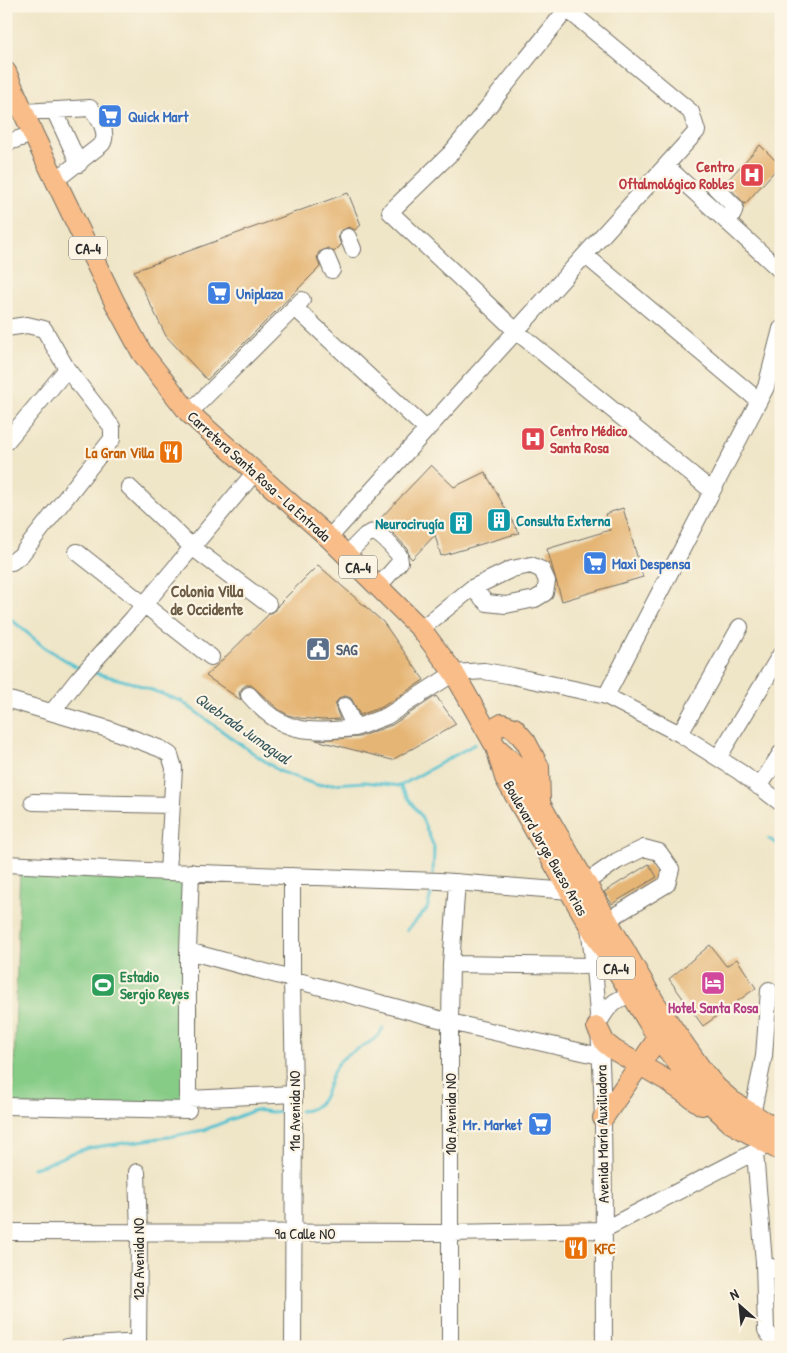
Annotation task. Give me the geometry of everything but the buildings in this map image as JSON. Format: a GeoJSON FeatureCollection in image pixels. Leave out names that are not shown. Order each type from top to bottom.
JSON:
{"type":"FeatureCollection","features":[{"type":"Feature","properties":{"kind":"main road","name":"Carretera Santa Rosa - La Entrada"},"geometry":{"type":"LineString","coordinates":[[6,72],[33,134],[115,303],[142,353],[189,413],[329,538],[421,629],[454,674],[493,742]]}},
{"type":"Feature","properties":{"kind":"main road","name":"Boulevard Jorge Bueso Arias"},"geometry":{"type":"LineString","coordinates":[[493,742],[520,769],[540,803],[578,887],[632,995],[716,1087],[732,1101],[752,1114],[771,1145]]}},
{"type":"Feature","properties":{"kind":"main road","name":"Boulevard Jorge Bueso Arias"},"geometry":{"type":"LineString","coordinates":[[493,742],[505,778],[578,887]]}},
{"type":"Feature","properties":{"kind":"main road","name":"Boulevard Jorge Bueso Arias"},"geometry":{"type":"LineString","coordinates":[[597,922],[656,1003],[663,1029],[705,1098],[731,1123],[771,1145]]}},
{"type":"Feature","properties":{"kind":"main road"},"geometry":{"type":"LineString","coordinates":[[598,1027],[605,1043],[614,1050],[666,1080],[731,1123]]}},
{"type":"Feature","properties":{"kind":"main road"},"geometry":{"type":"LineString","coordinates":[[603,1118],[663,1029]]}},
{"type":"Feature","properties":{"kind":"main road"},"geometry":{"type":"LineString","coordinates":[[619,1095],[630,1086],[644,1080],[666,1080]]}},
{"type":"Feature","properties":{"kind":"street"},"geometry":{"type":"LineString","coordinates":[[329,538],[516,331],[585,254],[697,131],[691,112],[567,9],[451,153],[390,212],[516,331],[712,491]]}},
{"type":"Feature","properties":{"kind":"street"},"geometry":{"type":"LineString","coordinates":[[24,112],[90,108],[96,114],[105,134],[105,140],[79,164],[56,180]]}},
{"type":"Feature","properties":{"kind":"street"},"geometry":{"type":"LineString","coordinates":[[54,110],[79,164]]}},
{"type":"Feature","properties":{"kind":"street"},"geometry":{"type":"LineString","coordinates":[[6,143],[33,134]]}},
{"type":"Feature","properties":{"kind":"street"},"geometry":{"type":"LineString","coordinates":[[666,166],[781,271]]}},
{"type":"Feature","properties":{"kind":"street"},"geometry":{"type":"LineString","coordinates":[[709,205],[718,190],[735,207],[733,214],[726,221]]}},
{"type":"Feature","properties":{"kind":"street"},"geometry":{"type":"LineString","coordinates":[[382,218],[404,238]]}},
{"type":"Feature","properties":{"kind":"street"},"geometry":{"type":"LineString","coordinates":[[585,254],[769,389]]}},
{"type":"Feature","properties":{"kind":"street"},"geometry":{"type":"LineString","coordinates":[[189,413],[298,303],[426,430]]}},
{"type":"Feature","properties":{"kind":"street"},"geometry":{"type":"LineString","coordinates":[[6,328],[27,325],[44,329],[67,369],[112,427],[112,439],[21,555],[12,562],[6,562]]}},
{"type":"Feature","properties":{"kind":"street"},"geometry":{"type":"LineString","coordinates":[[606,696],[712,491],[769,389],[781,329]]}},
{"type":"Feature","properties":{"kind":"street"},"geometry":{"type":"LineString","coordinates":[[6,442],[67,369]]}},
{"type":"Feature","properties":{"kind":"street"},"geometry":{"type":"LineString","coordinates":[[52,712],[256,471]]}},
{"type":"Feature","properties":{"kind":"street"},"geometry":{"type":"LineString","coordinates":[[129,487],[192,547],[268,604]]}},
{"type":"Feature","properties":{"kind":"street"},"geometry":{"type":"LineString","coordinates":[[346,555],[366,535],[373,532],[377,533],[399,555],[400,562],[378,587]]}},
{"type":"Feature","properties":{"kind":"street"},"geometry":{"type":"LineString","coordinates":[[77,552],[211,657]]}},
{"type":"Feature","properties":{"kind":"street"},"geometry":{"type":"LineString","coordinates":[[421,629],[472,588]]}},
{"type":"Feature","properties":{"kind":"street"},"geometry":{"type":"LineString","coordinates":[[680,734],[740,627]]}},
{"type":"Feature","properties":{"kind":"street"},"geometry":{"type":"LineString","coordinates":[[718,758],[781,654]]}},
{"type":"Feature","properties":{"kind":"street"},"geometry":{"type":"LineString","coordinates":[[250,694],[263,711],[286,726],[302,730],[334,730],[355,728],[387,716],[454,674],[484,671],[513,676],[606,696],[680,734],[718,758],[781,804]]}},
{"type":"Feature","properties":{"kind":"street"},"geometry":{"type":"LineString","coordinates":[[6,699],[108,729],[161,749],[170,755],[174,768],[168,872]]}},
{"type":"Feature","properties":{"kind":"street"},"geometry":{"type":"LineString","coordinates":[[345,706],[355,728]]}},
{"type":"Feature","properties":{"kind":"street"},"geometry":{"type":"LineString","coordinates":[[759,787],[779,761]]}},
{"type":"Feature","properties":{"kind":"street"},"geometry":{"type":"LineString","coordinates":[[33,802],[172,806]]}},
{"type":"Feature","properties":{"kind":"street"},"geometry":{"type":"LineString","coordinates":[[6,864],[578,887],[617,862],[644,848],[659,852],[671,868],[667,884],[597,922]]}},
{"type":"Feature","properties":{"kind":"street"},"geometry":{"type":"LineString","coordinates":[[6,1106],[188,1110],[188,951],[191,872]]}},
{"type":"Feature","properties":{"kind":"street","name":"11a Avenida NO"},"geometry":{"type":"LineString","coordinates":[[292,876],[294,1105],[293,1347]]}},
{"type":"Feature","properties":{"kind":"street","name":"10a Avenida NO"},"geometry":{"type":"LineString","coordinates":[[450,1347],[450,1022],[451,964],[457,882]]}},
{"type":"Feature","properties":{"kind":"street","name":"Avenida María Auxiliadora"},"geometry":{"type":"LineString","coordinates":[[597,922],[594,966],[603,1118],[604,1347]]}},
{"type":"Feature","properties":{"kind":"street"},"geometry":{"type":"LineString","coordinates":[[188,951],[450,1022],[600,1056]]}},
{"type":"Feature","properties":{"kind":"street"},"geometry":{"type":"LineString","coordinates":[[451,964],[594,966]]}},
{"type":"Feature","properties":{"kind":"street"},"geometry":{"type":"LineString","coordinates":[[752,1114],[764,1056],[769,990]]}},
{"type":"Feature","properties":{"kind":"street"},"geometry":{"type":"LineString","coordinates":[[598,1027],[608,1007],[620,998],[632,995],[656,1003]]}},
{"type":"Feature","properties":{"kind":"street"},"geometry":{"type":"LineString","coordinates":[[188,1099],[294,1105]]}},
{"type":"Feature","properties":{"kind":"street"},"geometry":{"type":"LineString","coordinates":[[603,1230],[771,1145]]}},
{"type":"Feature","properties":{"kind":"street"},"geometry":{"type":"LineString","coordinates":[[771,1145],[764,1263],[766,1330],[771,1337],[781,1342]]}},
{"type":"Feature","properties":{"kind":"street","name":"12a Avenida NO"},"geometry":{"type":"LineString","coordinates":[[137,1172],[139,1233],[138,1344]]}},
{"type":"Feature","properties":{"kind":"street","name":"9a Calle NO"},"geometry":{"type":"LineString","coordinates":[[6,1232],[450,1233],[603,1230]]}},
{"type":"Feature","properties":{"kind":"street"},"geometry":{"type":"LineString","coordinates":[[764,1263],[781,1273]]}},
{"type":"Feature","properties":{"kind":"street"},"geometry":{"type":"LineString","coordinates":[[67,1347],[138,1344]]}},
{"type":"Feature","properties":{"kind":"green space","name":"Estadio Sergio Reyes"},"geometry":{"type":"Polygon","coordinates":[[[20,864],[191,872],[188,1110],[13,1106],[20,864]]]}},
{"type":"Feature","properties":{"kind":"waterway","name":"Quebrada Jumagual"},"geometry":{"type":"LineString","coordinates":[[6,615],[44,647],[80,669]]}},
{"type":"Feature","properties":{"kind":"waterway","name":"Quebrada Jumagual"},"geometry":{"type":"LineString","coordinates":[[91,672],[133,683],[181,701],[279,771],[317,785],[365,782],[400,786],[475,744]]}},
{"type":"Feature","properties":{"kind":"waterway"},"geometry":{"type":"LineString","coordinates":[[400,786],[421,816],[434,847],[433,875]]}},
{"type":"Feature","properties":{"kind":"waterway","name":"Quebrada Jumagual"},"geometry":{"type":"LineString","coordinates":[[769,839],[781,846]]}},
{"type":"Feature","properties":{"kind":"waterway"},"geometry":{"type":"LineString","coordinates":[[407,930],[427,909],[433,887]]}},
{"type":"Feature","properties":{"kind":"waterway"},"geometry":{"type":"LineString","coordinates":[[300,1111],[311,1109],[318,1105],[341,1060],[369,1043],[383,1028]]}},
{"type":"Feature","properties":{"kind":"waterway"},"geometry":{"type":"LineString","coordinates":[[33,1168],[88,1148],[204,1130],[255,1110],[271,1112],[288,1111]]}},
{"type":"Feature","properties":{"kind":"place","name":"Quick Mart"},"geometry":{"type":"Point","coordinates":[110,116]}},
{"type":"Feature","properties":{"kind":"place","name":"Centro Oftalmológico Robles"},"geometry":{"type":"Point","coordinates":[752,175]}},
{"type":"Feature","properties":{"kind":"place","name":"Uniplaza"},"geometry":{"type":"Point","coordinates":[219,293]}},
{"type":"Feature","properties":{"kind":"place","name":"Centro Médico Santa Rosa"},"geometry":{"type":"Point","coordinates":[533,439]}},
{"type":"Feature","properties":{"kind":"place","name":"La Gran Villa"},"geometry":{"type":"Point","coordinates":[171,452]}},
{"type":"Feature","properties":{"kind":"place","name":"Consulta Externa"},"geometry":{"type":"Point","coordinates":[499,520]}},
{"type":"Feature","properties":{"kind":"place","name":"Neurocirugía"},"geometry":{"type":"Point","coordinates":[461,523]}},
{"type":"Feature","properties":{"kind":"place","name":"Maxi Despensa"},"geometry":{"type":"Point","coordinates":[595,563]}},
{"type":"Feature","properties":{"kind":"place","name":"SAG"},"geometry":{"type":"Point","coordinates":[318,649]}},
{"type":"Feature","properties":{"kind":"place","name":"Hotel Santa Rosa"},"geometry":{"type":"Point","coordinates":[713,983]}},
{"type":"Feature","properties":{"kind":"place","name":"Estadio Sergio Reyes"},"geometry":{"type":"Point","coordinates":[103,985]}},
{"type":"Feature","properties":{"kind":"place","name":"Mr. Market"},"geometry":{"type":"Point","coordinates":[540,1124]}},
{"type":"Feature","properties":{"kind":"place","name":"KFC"},"geometry":{"type":"Point","coordinates":[576,1248]}},
{"type":"Feature","properties":{"kind":"district","name":"Colonia Villa de Occidente"},"geometry":{"type":"Point","coordinates":[207,600]}}]}
